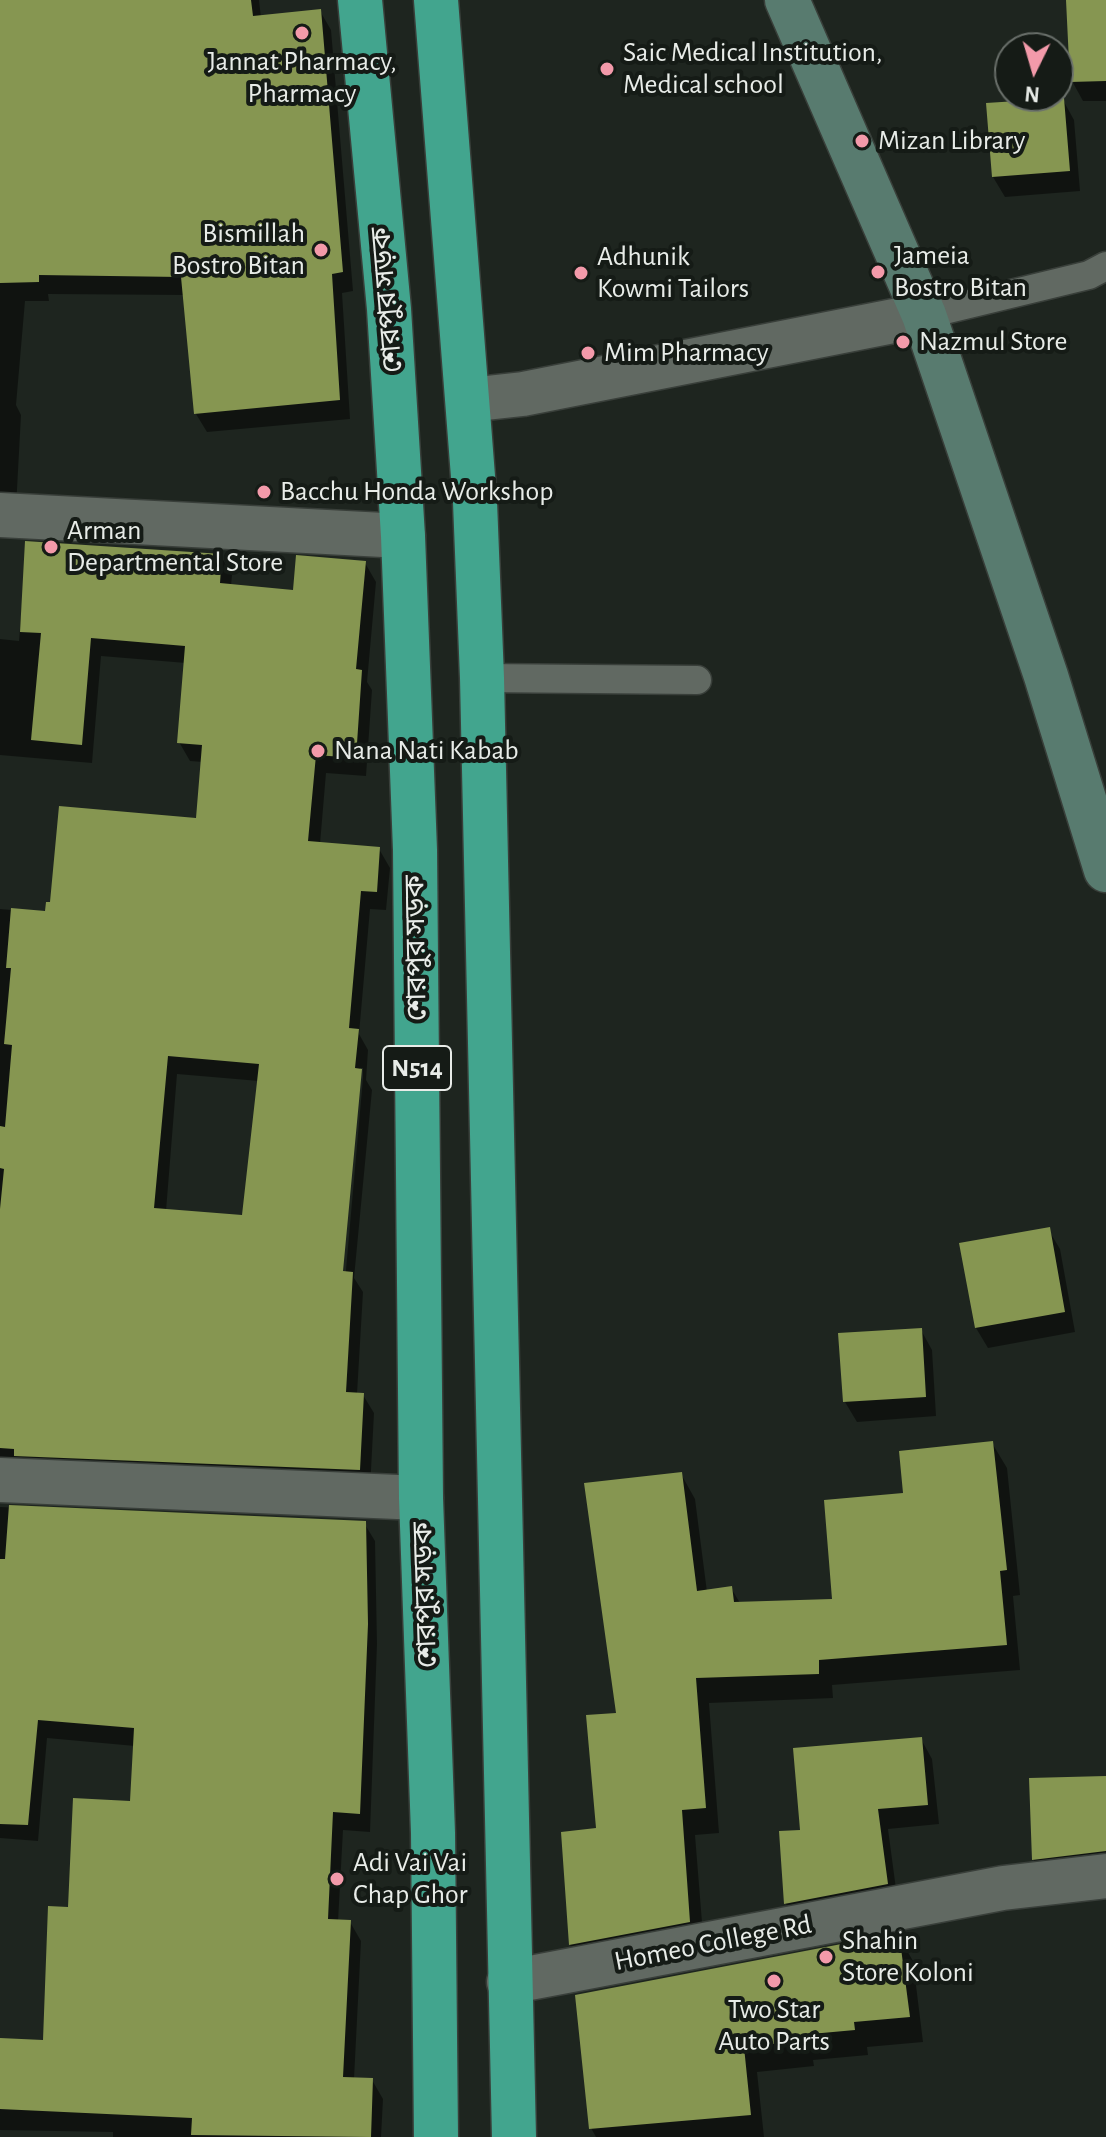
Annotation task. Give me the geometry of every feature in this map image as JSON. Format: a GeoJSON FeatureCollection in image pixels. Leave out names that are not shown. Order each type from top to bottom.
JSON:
{"type":"FeatureCollection","features":[{"type":"Feature","properties":{"kind":"highway","name":"শেরপুর সড়ক"},"geometry":{"type":"LineString","coordinates":[[360,0],[389,309],[403,536],[415,850],[421,1498],[433,1833],[436,2137]]}},
{"type":"Feature","properties":{"kind":"highway","name":"N514"},"geometry":{"type":"LineString","coordinates":[[436,0],[468,400],[482,678],[514,2137]]}},
{"type":"Feature","properties":{"kind":"street"},"geometry":{"type":"LineString","coordinates":[[787,0],[924,315],[1046,676],[1106,870]]}},
{"type":"Feature","properties":{"kind":"street"},"geometry":{"type":"LineString","coordinates":[[468,400],[523,394],[924,315]]}},
{"type":"Feature","properties":{"kind":"street"},"geometry":{"type":"LineString","coordinates":[[0,515],[403,536]]}},
{"type":"Feature","properties":{"kind":"street"},"geometry":{"type":"LineString","coordinates":[[0,1480],[421,1498]]}},
{"type":"Feature","properties":{"kind":"street","name":"Homeo College Rd"},"geometry":{"type":"LineString","coordinates":[[509,1982],[1003,1888],[1106,1876]]}},
{"type":"Feature","properties":{"kind":"lane"},"geometry":{"type":"LineString","coordinates":[[924,315],[1100,277]]}},
{"type":"Feature","properties":{"kind":"lane"},"geometry":{"type":"LineString","coordinates":[[482,678],[697,680]]}},
{"type":"Feature","properties":{"kind":"building"},"geometry":{"type":"Polygon","coordinates":[[[0,0],[251,0],[253,16],[321,9],[343,272],[332,274],[340,400],[194,414],[181,277],[39,275],[39,282],[0,283],[0,0]]]}},
{"type":"Feature","properties":{"kind":"building"},"geometry":{"type":"Polygon","coordinates":[[[1066,0],[1106,0],[1106,81],[1074,82],[1074,32],[1068,32],[1066,0]]]}},
{"type":"Feature","properties":{"kind":"building"},"geometry":{"type":"Polygon","coordinates":[[[994,102],[994,112],[1065,112],[1070,171],[992,177],[986,103],[994,102]]]}},
{"type":"Feature","properties":{"kind":"building"},"geometry":{"type":"Polygon","coordinates":[[[25,541],[222,554],[220,583],[293,590],[296,555],[366,561],[356,669],[362,670],[356,758],[316,755],[308,841],[380,847],[377,892],[361,891],[349,1028],[359,1029],[355,1068],[362,1069],[343,1271],[353,1272],[346,1392],[364,1393],[360,1470],[14,1456],[14,1449],[0,1448],[0,1209],[4,1169],[0,1168],[0,1126],[5,1127],[12,1045],[4,1044],[11,968],[6,968],[11,908],[45,911],[46,902],[50,902],[59,806],[196,818],[202,745],[177,743],[185,646],[91,638],[82,745],[31,740],[41,633],[20,632],[25,541]],[[168,1056],[154,1208],[242,1215],[259,1064],[168,1056]]]}},
{"type":"Feature","properties":{"kind":"building"},"geometry":{"type":"Polygon","coordinates":[[[1050,1227],[1065,1312],[975,1328],[959,1243],[1050,1227]]]}},
{"type":"Feature","properties":{"kind":"building"},"geometry":{"type":"Polygon","coordinates":[[[922,1328],[926,1397],[843,1402],[838,1333],[922,1328]]]}},
{"type":"Feature","properties":{"kind":"building"},"geometry":{"type":"Polygon","coordinates":[[[993,1441],[1007,1570],[1000,1571],[1007,1645],[819,1660],[819,1674],[696,1678],[706,1808],[682,1810],[690,1922],[569,1945],[561,1832],[596,1828],[586,1715],[616,1713],[584,1483],[682,1472],[697,1591],[732,1586],[734,1602],[832,1599],[824,1500],[903,1493],[899,1451],[993,1441]]]}},
{"type":"Feature","properties":{"kind":"building"},"geometry":{"type":"Polygon","coordinates":[[[9,1505],[366,1521],[368,1624],[360,1814],[333,1812],[328,1919],[351,1920],[343,2077],[373,2078],[371,2137],[191,2135],[192,2118],[0,2109],[0,2038],[43,2040],[48,1906],[68,1907],[73,1798],[130,1801],[134,1728],[38,1720],[28,1825],[0,1824],[0,1559],[5,1559],[9,1505]]]}},
{"type":"Feature","properties":{"kind":"building"},"geometry":{"type":"Polygon","coordinates":[[[922,1737],[928,1805],[878,1809],[888,1884],[784,1904],[779,1831],[800,1830],[793,1748],[922,1737]]]}},
{"type":"Feature","properties":{"kind":"building"},"geometry":{"type":"Polygon","coordinates":[[[1106,1776],[1106,1851],[1032,1860],[1029,1778],[1106,1776]]]}},
{"type":"Feature","properties":{"kind":"building"},"geometry":{"type":"Polygon","coordinates":[[[899,1933],[910,2017],[854,2022],[855,2030],[800,2035],[801,2041],[744,2047],[751,2115],[589,2129],[575,1995],[899,1933]]]}},
{"type":"Feature","properties":{"kind":"place","name":"Jannat Pharmacy, Pharmacy"},"geometry":{"type":"Point","coordinates":[302,33]}},
{"type":"Feature","properties":{"kind":"place","name":"Saic Medical Institution, Medical school"},"geometry":{"type":"Point","coordinates":[607,69]}},
{"type":"Feature","properties":{"kind":"place","name":"Mizan Library"},"geometry":{"type":"Point","coordinates":[862,141]}},
{"type":"Feature","properties":{"kind":"place","name":"Bismillah Bostro Bitan"},"geometry":{"type":"Point","coordinates":[321,250]}},
{"type":"Feature","properties":{"kind":"place","name":"Jameia Bostro Bitan"},"geometry":{"type":"Point","coordinates":[878,272]}},
{"type":"Feature","properties":{"kind":"place","name":"Adhunik Kowmi Tailors"},"geometry":{"type":"Point","coordinates":[581,273]}},
{"type":"Feature","properties":{"kind":"place","name":"Nazmul Store"},"geometry":{"type":"Point","coordinates":[903,342]}},
{"type":"Feature","properties":{"kind":"place","name":"Mim Pharmacy"},"geometry":{"type":"Point","coordinates":[588,353]}},
{"type":"Feature","properties":{"kind":"place","name":"Bacchu Honda Workshop"},"geometry":{"type":"Point","coordinates":[264,492]}},
{"type":"Feature","properties":{"kind":"place","name":"Arman Departmental Store"},"geometry":{"type":"Point","coordinates":[51,547]}},
{"type":"Feature","properties":{"kind":"place","name":"Nana Nati Kabab"},"geometry":{"type":"Point","coordinates":[318,751]}},
{"type":"Feature","properties":{"kind":"place","name":"Adi Vai Vai Chap Ghor"},"geometry":{"type":"Point","coordinates":[337,1879]}},
{"type":"Feature","properties":{"kind":"place","name":"Shahin Store Koloni"},"geometry":{"type":"Point","coordinates":[826,1957]}},
{"type":"Feature","properties":{"kind":"place","name":"Two Star Auto Parts"},"geometry":{"type":"Point","coordinates":[774,1981]}}]}
